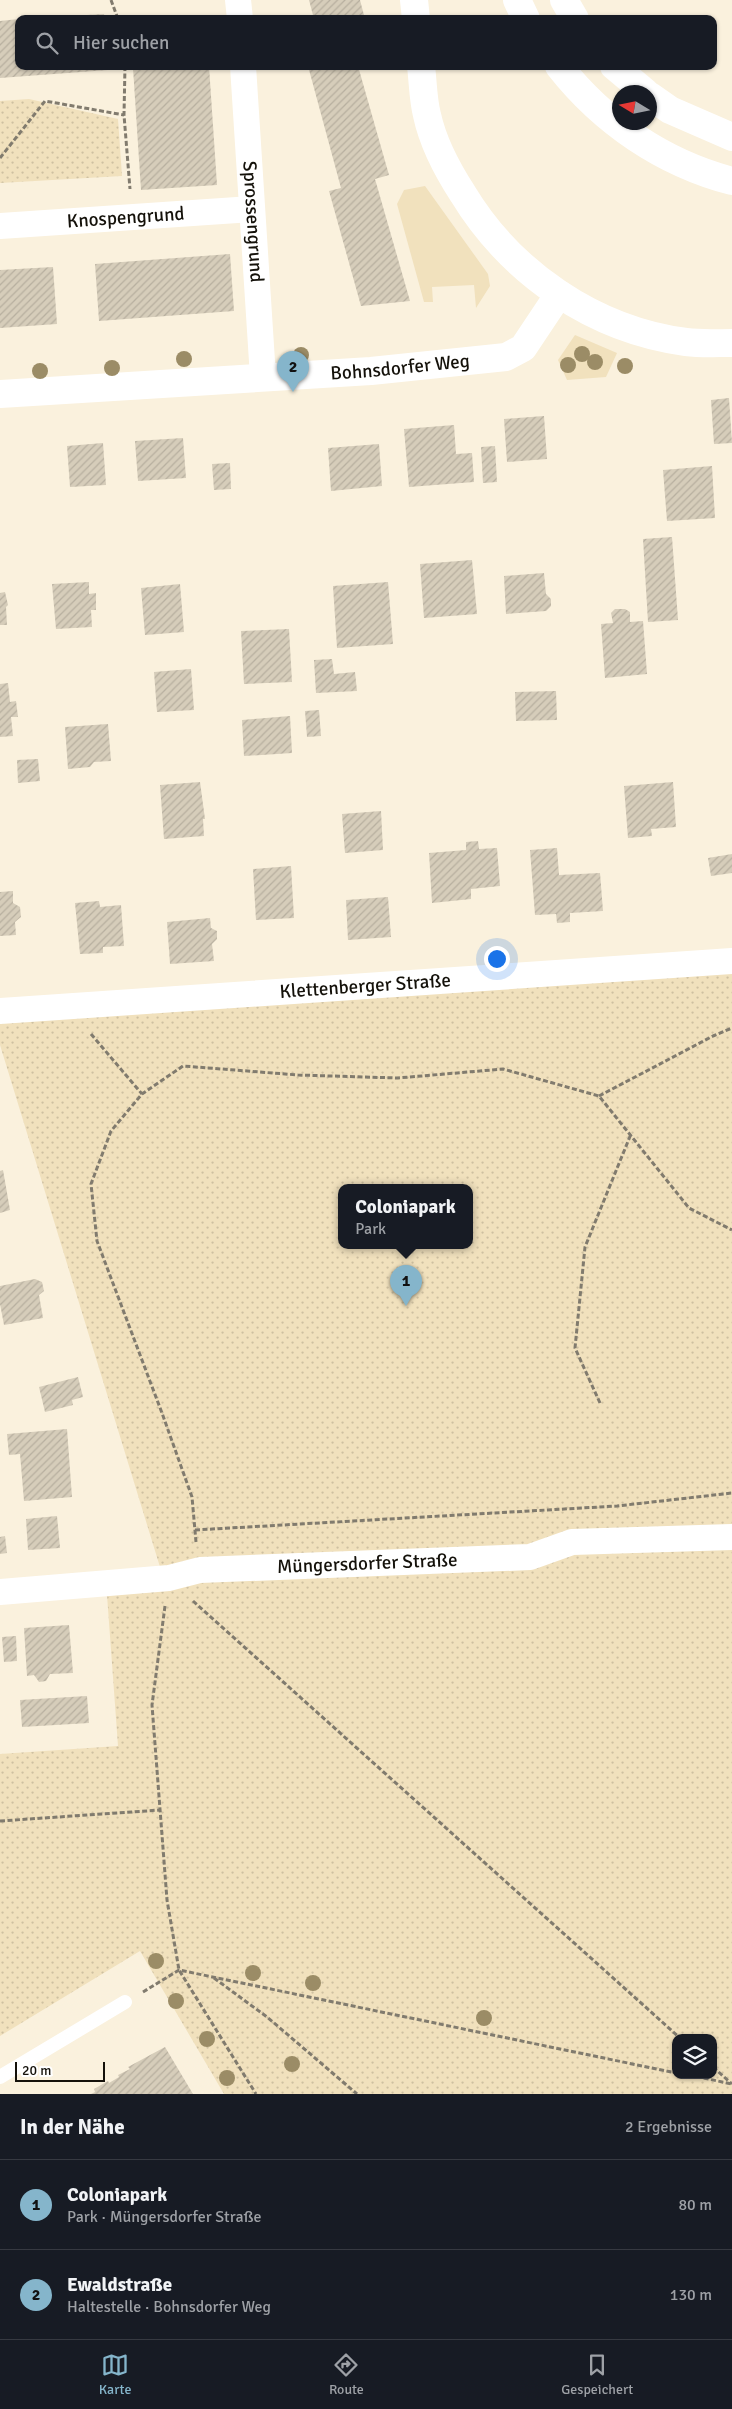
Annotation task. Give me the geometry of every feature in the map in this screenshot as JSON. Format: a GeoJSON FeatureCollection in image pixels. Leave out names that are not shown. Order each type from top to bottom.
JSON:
{"type":"FeatureCollection","features":[{"type":"Feature","properties":{"kind":"main road"},"geometry":{"type":"LineString","coordinates":[[414,0],[416,15]]}},
{"type":"Feature","properties":{"kind":"main road"},"geometry":{"type":"LineString","coordinates":[[517,0],[524,15]]}},
{"type":"Feature","properties":{"kind":"main road"},"geometry":{"type":"LineString","coordinates":[[564,0],[573,15]]}},
{"type":"Feature","properties":{"kind":"main road"},"geometry":{"type":"LineString","coordinates":[[421,70],[427,116],[448,170],[489,233],[531,273],[559,294],[593,314],[627,328],[688,342],[732,344]]}},
{"type":"Feature","properties":{"kind":"main road"},"geometry":{"type":"LineString","coordinates":[[562,70],[570,81],[605,115],[639,141],[680,164],[732,181]]}},
{"type":"Feature","properties":{"kind":"main road"},"geometry":{"type":"LineString","coordinates":[[619,70],[637,85]]}},
{"type":"Feature","properties":{"kind":"main road"},"geometry":{"type":"LineString","coordinates":[[657,101],[670,110],[732,137]]}},
{"type":"Feature","properties":{"kind":"main road","name":"Bohnsdorfer Weg"},"geometry":{"type":"LineString","coordinates":[[0,394],[371,371],[506,358],[523,348],[559,294]]}},
{"type":"Feature","properties":{"kind":"street"},"geometry":{"type":"LineString","coordinates":[[238,0],[240,15]]}},
{"type":"Feature","properties":{"kind":"street","name":"Sprossengrund"},"geometry":{"type":"LineString","coordinates":[[243,70],[263,377]]}},
{"type":"Feature","properties":{"kind":"street","name":"Knospengrund"},"geometry":{"type":"LineString","coordinates":[[0,226],[252,209]]}},
{"type":"Feature","properties":{"kind":"street","name":"Klettenberger Straße"},"geometry":{"type":"LineString","coordinates":[[0,1011],[732,961]]}},
{"type":"Feature","properties":{"kind":"street","name":"Müngersdorfer Straße"},"geometry":{"type":"LineString","coordinates":[[0,1592],[168,1578],[200,1570],[530,1557],[572,1542],[732,1537]]}},
{"type":"Feature","properties":{"kind":"lane"},"geometry":{"type":"LineString","coordinates":[[0,2077],[125,2002]]}},
{"type":"Feature","properties":{"kind":"path"},"geometry":{"type":"LineString","coordinates":[[111,0],[117,15]]}},
{"type":"Feature","properties":{"kind":"path"},"geometry":{"type":"LineString","coordinates":[[125,70],[124,115],[132,217]]}},
{"type":"Feature","properties":{"kind":"path"},"geometry":{"type":"LineString","coordinates":[[0,158],[46,101],[124,115]]}},
{"type":"Feature","properties":{"kind":"path"},"geometry":{"type":"LineString","coordinates":[[67,1006],[142,1094]]}},
{"type":"Feature","properties":{"kind":"path"},"geometry":{"type":"LineString","coordinates":[[599,1096],[713,1036],[732,1028]]}},
{"type":"Feature","properties":{"kind":"path"},"geometry":{"type":"LineString","coordinates":[[200,1570],[192,1497],[97,1241],[91,1184],[111,1131],[142,1094],[183,1066],[298,1075],[398,1078],[503,1069],[599,1096],[689,1208],[732,1230]]}},
{"type":"Feature","properties":{"kind":"path"},"geometry":{"type":"LineString","coordinates":[[600,1403],[575,1348],[584,1247],[631,1134]]}},
{"type":"Feature","properties":{"kind":"path"},"geometry":{"type":"LineString","coordinates":[[195,1530],[617,1506],[732,1493]]}},
{"type":"Feature","properties":{"kind":"path"},"geometry":{"type":"LineString","coordinates":[[168,1578],[152,1705],[167,1900],[179,1970],[256,2094]]}},
{"type":"Feature","properties":{"kind":"path"},"geometry":{"type":"LineString","coordinates":[[168,1578],[676,2034]]}},
{"type":"Feature","properties":{"kind":"path"},"geometry":{"type":"LineString","coordinates":[[0,1821],[160,1810]]}},
{"type":"Feature","properties":{"kind":"path"},"geometry":{"type":"LineString","coordinates":[[125,2002],[179,1970],[672,2072]]}},
{"type":"Feature","properties":{"kind":"path"},"geometry":{"type":"LineString","coordinates":[[211,1976],[267,2017],[357,2094]]}},
{"type":"Feature","properties":{"kind":"path"},"geometry":{"type":"LineString","coordinates":[[708,2079],[732,2084],[717,2071]]}},
{"type":"Feature","properties":{"kind":"shaded area"},"geometry":{"type":"Polygon","coordinates":[[[29,99],[118,119],[122,176],[0,183],[0,101],[29,99]]]}},
{"type":"Feature","properties":{"kind":"shaded area"},"geometry":{"type":"Polygon","coordinates":[[[425,186],[488,274],[490,286],[476,308],[474,285],[432,287],[433,302],[424,302],[397,204],[404,190],[425,186]]]}},
{"type":"Feature","properties":{"kind":"shaded area"},"geometry":{"type":"Polygon","coordinates":[[[575,335],[617,353],[606,377],[567,380],[558,360],[575,335]]]}},
{"type":"Feature","properties":{"kind":"shaded area"},"geometry":{"type":"Polygon","coordinates":[[[732,971],[732,2094],[224,2094],[140,1951],[0,2036],[0,1754],[118,1746],[107,1595],[160,1567],[0,1045],[0,1022],[732,971]]]}},
{"type":"Feature","properties":{"kind":"building"},"geometry":{"type":"Polygon","coordinates":[[[309,0],[360,0],[364,15],[313,15],[309,0]]]}},
{"type":"Feature","properties":{"kind":"building"},"geometry":{"type":"Polygon","coordinates":[[[15,19],[15,70],[108,70],[0,78],[0,21],[15,19]]]}},
{"type":"Feature","properties":{"kind":"building"},"geometry":{"type":"Polygon","coordinates":[[[133,70],[209,70],[217,185],[141,190],[133,70]]]}},
{"type":"Feature","properties":{"kind":"building"},"geometry":{"type":"Polygon","coordinates":[[[309,70],[359,70],[389,175],[375,179],[410,301],[361,306],[329,191],[341,188],[309,70]]]}},
{"type":"Feature","properties":{"kind":"building"},"geometry":{"type":"Polygon","coordinates":[[[230,254],[234,311],[99,321],[95,264],[230,254]]]}},
{"type":"Feature","properties":{"kind":"building"},"geometry":{"type":"Polygon","coordinates":[[[53,267],[57,324],[0,328],[0,270],[53,267]]]}},
{"type":"Feature","properties":{"kind":"building"},"geometry":{"type":"Polygon","coordinates":[[[729,398],[732,443],[714,444],[711,400],[729,398]]]}},
{"type":"Feature","properties":{"kind":"building"},"geometry":{"type":"Polygon","coordinates":[[[544,416],[547,459],[507,462],[504,419],[544,416]]]}},
{"type":"Feature","properties":{"kind":"building"},"geometry":{"type":"Polygon","coordinates":[[[454,425],[456,454],[472,453],[474,482],[409,487],[404,429],[454,425]]]}},
{"type":"Feature","properties":{"kind":"building"},"geometry":{"type":"Polygon","coordinates":[[[183,438],[186,478],[138,481],[135,441],[183,438]]]}},
{"type":"Feature","properties":{"kind":"building"},"geometry":{"type":"Polygon","coordinates":[[[103,443],[106,485],[70,487],[67,446],[103,443]]]}},
{"type":"Feature","properties":{"kind":"building"},"geometry":{"type":"Polygon","coordinates":[[[379,444],[382,486],[331,491],[328,448],[379,444]]]}},
{"type":"Feature","properties":{"kind":"building"},"geometry":{"type":"Polygon","coordinates":[[[495,446],[497,482],[483,483],[481,447],[495,446]]]}},
{"type":"Feature","properties":{"kind":"building"},"geometry":{"type":"Polygon","coordinates":[[[230,463],[231,489],[214,490],[212,464],[230,463]]]}},
{"type":"Feature","properties":{"kind":"building"},"geometry":{"type":"Polygon","coordinates":[[[712,466],[715,518],[667,521],[663,470],[712,466]]]}},
{"type":"Feature","properties":{"kind":"building"},"geometry":{"type":"Polygon","coordinates":[[[672,537],[678,620],[648,622],[643,539],[672,537]]]}},
{"type":"Feature","properties":{"kind":"building"},"geometry":{"type":"Polygon","coordinates":[[[472,560],[477,614],[424,618],[420,564],[472,560]]]}},
{"type":"Feature","properties":{"kind":"building"},"geometry":{"type":"Polygon","coordinates":[[[544,573],[546,594],[551,599],[551,606],[546,611],[506,614],[504,576],[544,573]]]}},
{"type":"Feature","properties":{"kind":"building"},"geometry":{"type":"Polygon","coordinates":[[[89,582],[89,594],[96,593],[96,610],[91,610],[92,627],[56,629],[52,584],[89,582]]]}},
{"type":"Feature","properties":{"kind":"building"},"geometry":{"type":"Polygon","coordinates":[[[388,582],[393,644],[337,648],[333,586],[388,582]]]}},
{"type":"Feature","properties":{"kind":"building"},"geometry":{"type":"Polygon","coordinates":[[[180,584],[184,632],[145,635],[141,588],[180,584]]]}},
{"type":"Feature","properties":{"kind":"building"},"geometry":{"type":"Polygon","coordinates":[[[5,592],[8,605],[6,607],[7,625],[0,625],[0,593],[5,592]]]}},
{"type":"Feature","properties":{"kind":"building"},"geometry":{"type":"Polygon","coordinates":[[[615,609],[625,609],[630,612],[630,622],[643,621],[647,674],[605,678],[601,624],[613,623],[611,613],[615,609]]]}},
{"type":"Feature","properties":{"kind":"building"},"geometry":{"type":"Polygon","coordinates":[[[289,629],[292,682],[244,684],[241,631],[289,629]]]}},
{"type":"Feature","properties":{"kind":"building"},"geometry":{"type":"Polygon","coordinates":[[[332,659],[334,674],[355,672],[357,691],[316,693],[314,660],[332,659]]]}},
{"type":"Feature","properties":{"kind":"building"},"geometry":{"type":"Polygon","coordinates":[[[191,669],[194,710],[157,712],[154,672],[191,669]]]}},
{"type":"Feature","properties":{"kind":"building"},"geometry":{"type":"Polygon","coordinates":[[[8,683],[10,702],[16,701],[18,717],[11,717],[13,736],[0,737],[0,684],[8,683]]]}},
{"type":"Feature","properties":{"kind":"building"},"geometry":{"type":"Polygon","coordinates":[[[556,691],[557,720],[516,721],[515,692],[556,691]]]}},
{"type":"Feature","properties":{"kind":"building"},"geometry":{"type":"Polygon","coordinates":[[[319,710],[321,736],[307,737],[305,711],[319,710]]]}},
{"type":"Feature","properties":{"kind":"building"},"geometry":{"type":"Polygon","coordinates":[[[290,716],[292,753],[244,756],[242,720],[290,716]]]}},
{"type":"Feature","properties":{"kind":"building"},"geometry":{"type":"Polygon","coordinates":[[[108,724],[111,761],[94,762],[90,767],[68,769],[65,727],[108,724]]]}},
{"type":"Feature","properties":{"kind":"building"},"geometry":{"type":"Polygon","coordinates":[[[38,759],[40,781],[18,783],[17,760],[38,759]]]}},
{"type":"Feature","properties":{"kind":"building"},"geometry":{"type":"Polygon","coordinates":[[[200,782],[205,819],[203,819],[204,836],[164,839],[160,785],[200,782]]]}},
{"type":"Feature","properties":{"kind":"building"},"geometry":{"type":"Polygon","coordinates":[[[673,782],[676,827],[651,829],[652,836],[628,838],[624,786],[673,782]]]}},
{"type":"Feature","properties":{"kind":"building"},"geometry":{"type":"Polygon","coordinates":[[[381,811],[383,850],[345,853],[342,814],[381,811]]]}},
{"type":"Feature","properties":{"kind":"building"},"geometry":{"type":"Polygon","coordinates":[[[478,841],[479,849],[497,848],[500,886],[471,889],[471,899],[432,903],[429,853],[466,850],[466,842],[478,841]]]}},
{"type":"Feature","properties":{"kind":"building"},"geometry":{"type":"Polygon","coordinates":[[[557,848],[559,875],[600,873],[603,911],[570,913],[570,922],[557,923],[556,914],[535,915],[530,850],[557,848]]]}},
{"type":"Feature","properties":{"kind":"building"},"geometry":{"type":"Polygon","coordinates":[[[732,854],[732,873],[711,876],[708,858],[732,854]]]}},
{"type":"Feature","properties":{"kind":"building"},"geometry":{"type":"Polygon","coordinates":[[[291,866],[294,918],[256,920],[253,869],[291,866]]]}},
{"type":"Feature","properties":{"kind":"building"},"geometry":{"type":"Polygon","coordinates":[[[13,891],[13,903],[20,907],[21,917],[15,922],[16,935],[0,936],[0,892],[13,891]]]}},
{"type":"Feature","properties":{"kind":"building"},"geometry":{"type":"Polygon","coordinates":[[[388,897],[391,937],[348,940],[346,900],[388,897]]]}},
{"type":"Feature","properties":{"kind":"building"},"geometry":{"type":"Polygon","coordinates":[[[99,901],[100,907],[121,905],[124,946],[103,947],[103,953],[80,954],[75,903],[99,901]]]}},
{"type":"Feature","properties":{"kind":"building"},"geometry":{"type":"Polygon","coordinates":[[[210,918],[211,928],[217,931],[217,939],[212,944],[214,961],[170,964],[167,922],[210,918]]]}},
{"type":"Feature","properties":{"kind":"building"},"geometry":{"type":"Polygon","coordinates":[[[3,1170],[10,1210],[0,1213],[0,1171],[3,1170]]]}},
{"type":"Feature","properties":{"kind":"building"},"geometry":{"type":"Polygon","coordinates":[[[35,1279],[42,1282],[44,1291],[39,1295],[43,1318],[4,1325],[0,1304],[0,1286],[35,1279]]]}},
{"type":"Feature","properties":{"kind":"building"},"geometry":{"type":"Polygon","coordinates":[[[78,1377],[83,1397],[72,1400],[73,1405],[45,1412],[39,1387],[78,1377]]]}},
{"type":"Feature","properties":{"kind":"building"},"geometry":{"type":"Polygon","coordinates":[[[67,1429],[72,1497],[24,1501],[20,1454],[9,1455],[7,1434],[67,1429]]]}},
{"type":"Feature","properties":{"kind":"building"},"geometry":{"type":"Polygon","coordinates":[[[57,1516],[60,1548],[28,1550],[26,1519],[57,1516]]]}},
{"type":"Feature","properties":{"kind":"building"},"geometry":{"type":"Polygon","coordinates":[[[5,1536],[7,1553],[0,1554],[0,1537],[5,1536]]]}},
{"type":"Feature","properties":{"kind":"building"},"geometry":{"type":"Polygon","coordinates":[[[69,1625],[73,1673],[50,1674],[46,1681],[39,1682],[34,1675],[27,1676],[24,1628],[69,1625]]]}},
{"type":"Feature","properties":{"kind":"building"},"geometry":{"type":"Polygon","coordinates":[[[16,1636],[17,1661],[4,1662],[2,1637],[16,1636]]]}},
{"type":"Feature","properties":{"kind":"building"},"geometry":{"type":"Polygon","coordinates":[[[87,1696],[89,1723],[22,1727],[20,1700],[87,1696]]]}},
{"type":"Feature","properties":{"kind":"building"},"geometry":{"type":"Polygon","coordinates":[[[165,2047],[193,2094],[91,2094],[95,2092],[94,2089],[108,2081],[109,2083],[119,2077],[118,2075],[130,2069],[128,2067],[165,2047]]]}},
{"type":"Feature","properties":{"kind":"place","name":"Ewaldstraße"},"geometry":{"type":"Point","coordinates":[293,392]}},
{"type":"Feature","properties":{"kind":"place","name":"Coloniapark"},"geometry":{"type":"Point","coordinates":[406,1306]}}]}
